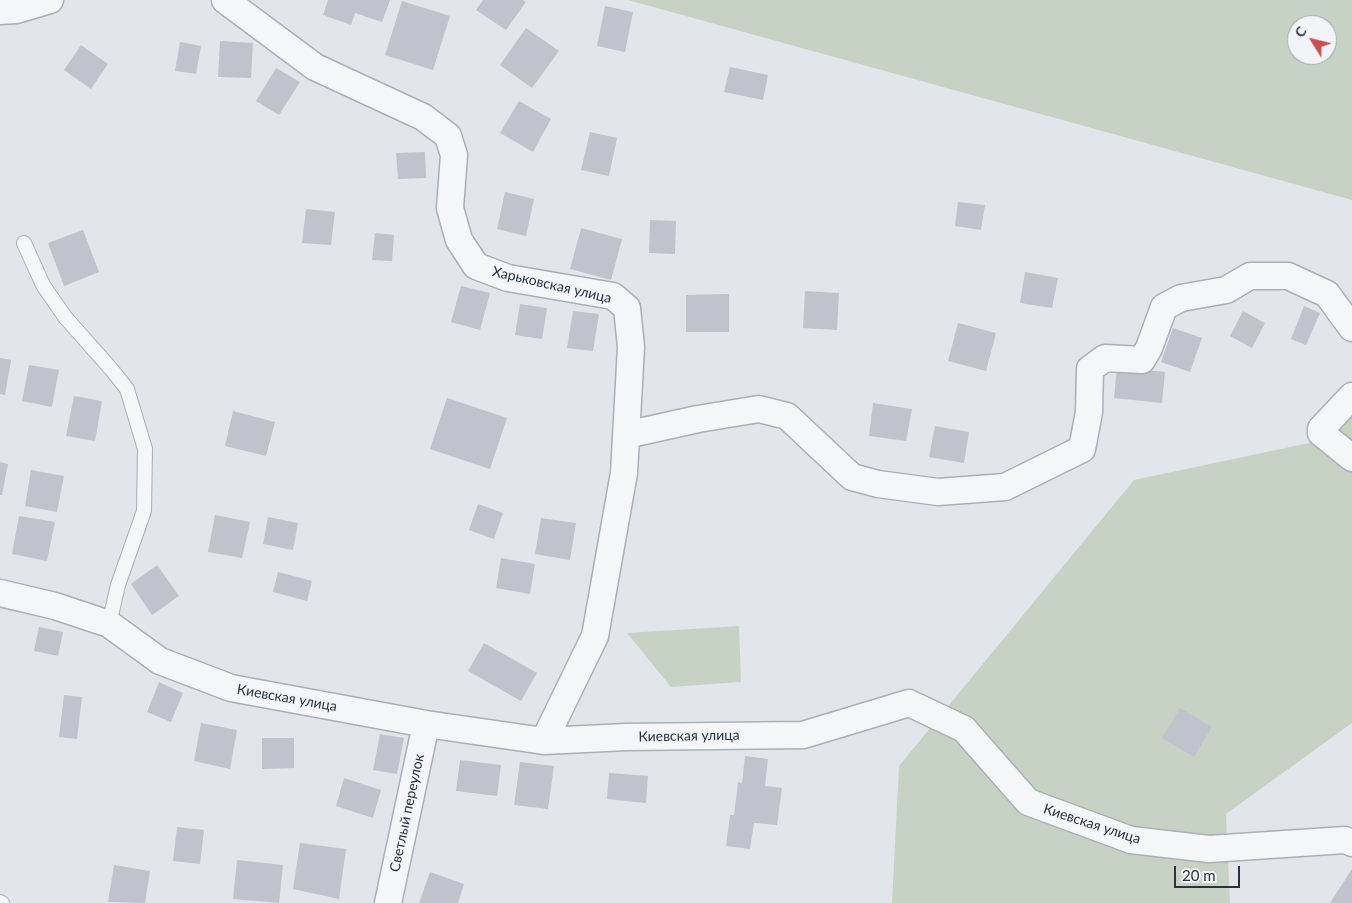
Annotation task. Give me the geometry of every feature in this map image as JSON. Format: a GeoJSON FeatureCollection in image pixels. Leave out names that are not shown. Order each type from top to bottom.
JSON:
{"type":"FeatureCollection","features":[{"type":"Feature","properties":{"kind":"street"},"geometry":{"type":"LineString","coordinates":[[0,11],[16,10],[50,0]]}},
{"type":"Feature","properties":{"kind":"street","name":"Харьковская улица"},"geometry":{"type":"LineString","coordinates":[[226,0],[315,67],[423,117],[448,136],[454,155],[450,208],[459,240],[476,266],[508,278],[614,296],[627,308],[631,347],[624,473],[595,636],[544,741]]}},
{"type":"Feature","properties":{"kind":"street"},"geometry":{"type":"LineString","coordinates":[[626,435],[698,419],[759,409],[787,416],[852,477],[878,484],[938,492],[1005,487],[1082,449],[1089,412],[1090,369],[1105,358],[1142,360],[1164,307],[1181,298],[1226,290],[1250,276],[1288,276],[1327,294],[1352,328]]}},
{"type":"Feature","properties":{"kind":"street"},"geometry":{"type":"LineString","coordinates":[[1352,396],[1321,429],[1322,433],[1352,458]]}},
{"type":"Feature","properties":{"kind":"street","name":"Киевская улица"},"geometry":{"type":"LineString","coordinates":[[0,593],[55,606],[109,624],[160,661],[231,688],[426,724],[544,741],[626,737],[803,735],[909,703],[964,730],[1028,802],[1131,840],[1209,849],[1345,840],[1352,843]]}},
{"type":"Feature","properties":{"kind":"street","name":"Светлый переулок"},"geometry":{"type":"LineString","coordinates":[[388,903],[426,724]]}},
{"type":"Feature","properties":{"kind":"lane"},"geometry":{"type":"LineString","coordinates":[[24,243],[43,285],[64,317],[127,389],[145,449],[144,511],[118,585],[109,624]]}},
{"type":"Feature","properties":{"kind":"green space"},"geometry":{"type":"Polygon","coordinates":[[[628,0],[1352,0],[1352,200],[628,0]]]}},
{"type":"Feature","properties":{"kind":"green space"},"geometry":{"type":"Polygon","coordinates":[[[1352,389],[1352,723],[1226,814],[1230,903],[892,903],[899,766],[1134,480],[1333,438],[1352,389]]]}},
{"type":"Feature","properties":{"kind":"green space"},"geometry":{"type":"Polygon","coordinates":[[[739,626],[741,682],[671,687],[627,633],[739,626]]]}},
{"type":"Feature","properties":{"kind":"building"},"geometry":{"type":"Polygon","coordinates":[[[328,0],[390,0],[382,22],[355,13],[351,25],[323,15],[328,0]]]}},
{"type":"Feature","properties":{"kind":"building"},"geometry":{"type":"Polygon","coordinates":[[[483,0],[523,0],[526,2],[506,30],[476,10],[483,0]]]}},
{"type":"Feature","properties":{"kind":"building"},"geometry":{"type":"Polygon","coordinates":[[[402,1],[450,16],[433,70],[385,55],[402,1]]]}},
{"type":"Feature","properties":{"kind":"building"},"geometry":{"type":"Polygon","coordinates":[[[605,6],[633,12],[625,52],[597,46],[605,6]]]}},
{"type":"Feature","properties":{"kind":"building"},"geometry":{"type":"Polygon","coordinates":[[[526,28],[559,51],[532,88],[500,65],[526,28]]]}},
{"type":"Feature","properties":{"kind":"building"},"geometry":{"type":"Polygon","coordinates":[[[220,41],[253,43],[251,78],[218,77],[220,41]]]}},
{"type":"Feature","properties":{"kind":"building"},"geometry":{"type":"Polygon","coordinates":[[[180,42],[201,46],[196,74],[175,71],[180,42]]]}},
{"type":"Feature","properties":{"kind":"building"},"geometry":{"type":"Polygon","coordinates":[[[81,45],[108,64],[91,89],[64,70],[81,45]]]}},
{"type":"Feature","properties":{"kind":"building"},"geometry":{"type":"Polygon","coordinates":[[[730,67],[768,75],[763,100],[724,92],[730,67]]]}},
{"type":"Feature","properties":{"kind":"building"},"geometry":{"type":"Polygon","coordinates":[[[276,68],[300,82],[279,115],[256,101],[276,68]]]}},
{"type":"Feature","properties":{"kind":"building"},"geometry":{"type":"Polygon","coordinates":[[[519,101],[551,119],[533,152],[500,133],[519,101]]]}},
{"type":"Feature","properties":{"kind":"building"},"geometry":{"type":"Polygon","coordinates":[[[590,132],[617,138],[609,176],[581,170],[590,132]]]}},
{"type":"Feature","properties":{"kind":"building"},"geometry":{"type":"Polygon","coordinates":[[[425,152],[426,178],[398,179],[396,153],[425,152]]]}},
{"type":"Feature","properties":{"kind":"building"},"geometry":{"type":"Polygon","coordinates":[[[505,192],[534,199],[526,236],[497,229],[505,192]]]}},
{"type":"Feature","properties":{"kind":"building"},"geometry":{"type":"Polygon","coordinates":[[[958,202],[985,205],[981,230],[955,226],[958,202]]]}},
{"type":"Feature","properties":{"kind":"building"},"geometry":{"type":"Polygon","coordinates":[[[306,209],[335,212],[331,245],[302,243],[306,209]]]}},
{"type":"Feature","properties":{"kind":"building"},"geometry":{"type":"Polygon","coordinates":[[[650,220],[676,221],[675,254],[649,253],[650,220]]]}},
{"type":"Feature","properties":{"kind":"building"},"geometry":{"type":"Polygon","coordinates":[[[581,228],[622,239],[611,280],[570,269],[581,228]]]}},
{"type":"Feature","properties":{"kind":"building"},"geometry":{"type":"Polygon","coordinates":[[[83,230],[99,272],[64,286],[48,243],[83,230]]]}},
{"type":"Feature","properties":{"kind":"building"},"geometry":{"type":"Polygon","coordinates":[[[375,233],[394,235],[392,261],[372,260],[375,233]]]}},
{"type":"Feature","properties":{"kind":"building"},"geometry":{"type":"Polygon","coordinates":[[[1025,272],[1058,278],[1052,308],[1020,303],[1025,272]]]}},
{"type":"Feature","properties":{"kind":"building"},"geometry":{"type":"Polygon","coordinates":[[[461,286],[490,293],[480,330],[451,322],[461,286]]]}},
{"type":"Feature","properties":{"kind":"building"},"geometry":{"type":"Polygon","coordinates":[[[805,291],[839,293],[837,330],[803,328],[805,291]]]}},
{"type":"Feature","properties":{"kind":"building"},"geometry":{"type":"Polygon","coordinates":[[[729,294],[729,332],[686,332],[686,295],[729,294]]]}},
{"type":"Feature","properties":{"kind":"building"},"geometry":{"type":"Polygon","coordinates":[[[520,304],[547,308],[542,339],[515,335],[520,304]]]}},
{"type":"Feature","properties":{"kind":"building"},"geometry":{"type":"Polygon","coordinates":[[[1304,306],[1320,313],[1306,345],[1291,339],[1304,306]]]}},
{"type":"Feature","properties":{"kind":"building"},"geometry":{"type":"Polygon","coordinates":[[[573,311],[599,314],[593,351],[567,348],[573,311]]]}},
{"type":"Feature","properties":{"kind":"building"},"geometry":{"type":"Polygon","coordinates":[[[1243,311],[1265,323],[1252,348],[1230,336],[1243,311]]]}},
{"type":"Feature","properties":{"kind":"building"},"geometry":{"type":"Polygon","coordinates":[[[958,323],[996,333],[986,371],[948,361],[958,323]]]}},
{"type":"Feature","properties":{"kind":"building"},"geometry":{"type":"Polygon","coordinates":[[[1173,328],[1202,338],[1190,372],[1161,362],[1173,328]]]}},
{"type":"Feature","properties":{"kind":"building"},"geometry":{"type":"Polygon","coordinates":[[[0,358],[11,360],[5,395],[0,394],[0,358]]]}},
{"type":"Feature","properties":{"kind":"building"},"geometry":{"type":"Polygon","coordinates":[[[29,365],[59,370],[52,407],[22,401],[29,365]]]}},
{"type":"Feature","properties":{"kind":"building"},"geometry":{"type":"Polygon","coordinates":[[[1117,367],[1165,372],[1162,403],[1114,398],[1117,367]]]}},
{"type":"Feature","properties":{"kind":"building"},"geometry":{"type":"Polygon","coordinates":[[[74,396],[102,401],[95,441],[66,436],[74,396]]]}},
{"type":"Feature","properties":{"kind":"building"},"geometry":{"type":"Polygon","coordinates":[[[447,398],[507,418],[490,469],[430,449],[447,398]]]}},
{"type":"Feature","properties":{"kind":"building"},"geometry":{"type":"Polygon","coordinates":[[[873,403],[912,409],[906,441],[869,436],[873,403]]]}},
{"type":"Feature","properties":{"kind":"building"},"geometry":{"type":"Polygon","coordinates":[[[233,411],[275,422],[266,456],[225,446],[233,411]]]}},
{"type":"Feature","properties":{"kind":"building"},"geometry":{"type":"Polygon","coordinates":[[[935,426],[969,432],[964,463],[929,457],[935,426]]]}},
{"type":"Feature","properties":{"kind":"building"},"geometry":{"type":"Polygon","coordinates":[[[0,462],[8,464],[2,495],[0,495],[0,462]]]}},
{"type":"Feature","properties":{"kind":"building"},"geometry":{"type":"Polygon","coordinates":[[[31,470],[64,476],[57,512],[25,506],[31,470]]]}},
{"type":"Feature","properties":{"kind":"building"},"geometry":{"type":"Polygon","coordinates":[[[478,504],[503,513],[494,539],[469,530],[478,504]]]}},
{"type":"Feature","properties":{"kind":"building"},"geometry":{"type":"Polygon","coordinates":[[[215,515],[250,522],[242,558],[208,552],[215,515]]]}},
{"type":"Feature","properties":{"kind":"building"},"geometry":{"type":"Polygon","coordinates":[[[19,516],[55,522],[47,561],[12,554],[19,516]]]}},
{"type":"Feature","properties":{"kind":"building"},"geometry":{"type":"Polygon","coordinates":[[[268,517],[298,523],[293,550],[263,544],[268,517]]]}},
{"type":"Feature","properties":{"kind":"building"},"geometry":{"type":"Polygon","coordinates":[[[541,518],[576,523],[570,560],[535,554],[541,518]]]}},
{"type":"Feature","properties":{"kind":"building"},"geometry":{"type":"Polygon","coordinates":[[[501,558],[535,564],[530,594],[496,588],[501,558]]]}},
{"type":"Feature","properties":{"kind":"building"},"geometry":{"type":"Polygon","coordinates":[[[157,565],[179,596],[152,615],[131,584],[157,565]]]}},
{"type":"Feature","properties":{"kind":"building"},"geometry":{"type":"Polygon","coordinates":[[[278,572],[312,581],[307,601],[273,592],[278,572]]]}},
{"type":"Feature","properties":{"kind":"building"},"geometry":{"type":"Polygon","coordinates":[[[39,627],[63,632],[58,656],[34,651],[39,627]]]}},
{"type":"Feature","properties":{"kind":"building"},"geometry":{"type":"Polygon","coordinates":[[[484,643],[537,673],[521,701],[468,671],[484,643]]]}},
{"type":"Feature","properties":{"kind":"building"},"geometry":{"type":"Polygon","coordinates":[[[159,682],[183,693],[171,722],[147,712],[159,682]]]}},
{"type":"Feature","properties":{"kind":"building"},"geometry":{"type":"Polygon","coordinates":[[[64,695],[82,697],[77,739],[59,737],[64,695]]]}},
{"type":"Feature","properties":{"kind":"building"},"geometry":{"type":"Polygon","coordinates":[[[1180,708],[1212,727],[1194,757],[1162,738],[1180,708]]]}},
{"type":"Feature","properties":{"kind":"building"},"geometry":{"type":"Polygon","coordinates":[[[201,723],[237,730],[230,769],[194,761],[201,723]]]}},
{"type":"Feature","properties":{"kind":"building"},"geometry":{"type":"Polygon","coordinates":[[[380,734],[404,738],[397,774],[373,770],[380,734]]]}},
{"type":"Feature","properties":{"kind":"building"},"geometry":{"type":"Polygon","coordinates":[[[262,738],[294,738],[294,768],[262,769],[262,738]]]}},
{"type":"Feature","properties":{"kind":"building"},"geometry":{"type":"Polygon","coordinates":[[[745,756],[768,759],[765,786],[782,788],[777,825],[754,823],[750,849],[726,846],[730,815],[734,815],[738,782],[742,783],[745,756]]]}},
{"type":"Feature","properties":{"kind":"building"},"geometry":{"type":"Polygon","coordinates":[[[460,760],[501,765],[497,796],[456,791],[460,760]]]}},
{"type":"Feature","properties":{"kind":"building"},"geometry":{"type":"Polygon","coordinates":[[[520,762],[554,766],[548,809],[514,805],[520,762]]]}},
{"type":"Feature","properties":{"kind":"building"},"geometry":{"type":"Polygon","coordinates":[[[609,773],[648,776],[646,803],[607,799],[609,773]]]}},
{"type":"Feature","properties":{"kind":"building"},"geometry":{"type":"Polygon","coordinates":[[[344,778],[381,790],[373,818],[336,806],[344,778]]]}},
{"type":"Feature","properties":{"kind":"building"},"geometry":{"type":"Polygon","coordinates":[[[177,827],[204,830],[200,864],[173,861],[177,827]]]}},
{"type":"Feature","properties":{"kind":"building"},"geometry":{"type":"Polygon","coordinates":[[[300,843],[346,849],[339,899],[293,889],[300,843]]]}},
{"type":"Feature","properties":{"kind":"building"},"geometry":{"type":"Polygon","coordinates":[[[237,860],[283,865],[279,903],[233,899],[237,860]]]}},
{"type":"Feature","properties":{"kind":"building"},"geometry":{"type":"Polygon","coordinates":[[[114,865],[150,871],[145,903],[108,902],[114,865]]]}},
{"type":"Feature","properties":{"kind":"building"},"geometry":{"type":"Polygon","coordinates":[[[1352,869],[1352,903],[1330,903],[1352,869]]]}},
{"type":"Feature","properties":{"kind":"building"},"geometry":{"type":"Polygon","coordinates":[[[430,872],[464,884],[458,903],[419,903],[430,872]]]}}]}
